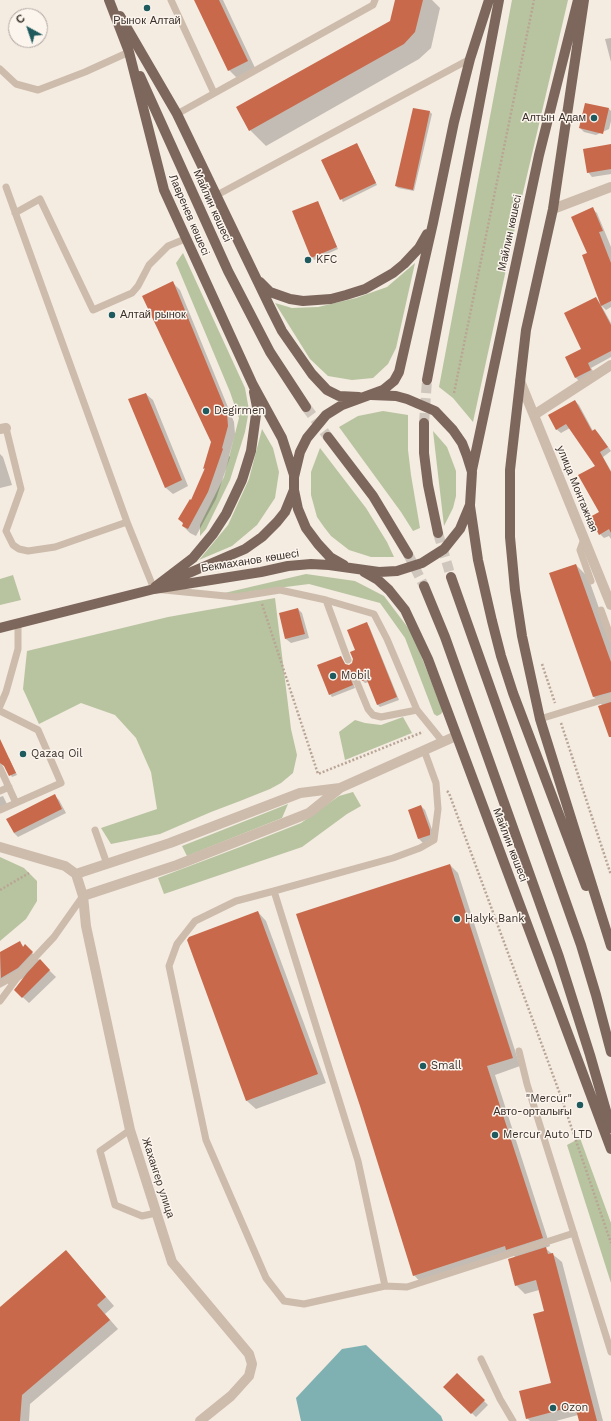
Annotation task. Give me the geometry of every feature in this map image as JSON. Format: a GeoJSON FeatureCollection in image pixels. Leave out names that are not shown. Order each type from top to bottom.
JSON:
{"type":"FeatureCollection","features":[{"type":"Feature","properties":{"kind":"main road","name":"Лавренев көшесі"},"geometry":{"type":"LineString","coordinates":[[110,0],[129,52],[164,190],[185,239],[254,386]]}},
{"type":"Feature","properties":{"kind":"main road","name":"Лавренев көшесі"},"geometry":{"type":"LineString","coordinates":[[110,0],[177,114],[282,331],[312,374],[327,390],[339,396],[360,398]]}},
{"type":"Feature","properties":{"kind":"main road"},"geometry":{"type":"LineString","coordinates":[[294,490],[294,477],[300,452],[307,438],[326,416],[342,405],[371,395],[389,386],[399,372],[454,122],[470,59],[489,0]]}},
{"type":"Feature","properties":{"kind":"main road"},"geometry":{"type":"LineString","coordinates":[[427,380],[500,0]]}},
{"type":"Feature","properties":{"kind":"main road","name":"Майлин көшесі"},"geometry":{"type":"LineString","coordinates":[[472,472],[539,155],[578,0]]}},
{"type":"Feature","properties":{"kind":"main road"},"geometry":{"type":"LineString","coordinates":[[584,0],[553,209],[526,330],[510,470],[510,537],[515,590],[522,636],[540,718],[611,946]]}},
{"type":"Feature","properties":{"kind":"main road","name":"Майлин көшесі"},"geometry":{"type":"LineString","coordinates":[[129,52],[228,271],[270,352],[306,408]]}},
{"type":"Feature","properties":{"kind":"main road"},"geometry":{"type":"LineString","coordinates":[[255,276],[270,292],[290,299],[316,301],[346,295],[365,289],[393,273],[404,264],[419,248],[433,223]]}},
{"type":"Feature","properties":{"kind":"main road"},"geometry":{"type":"LineString","coordinates":[[254,386],[282,438],[294,477]]}},
{"type":"Feature","properties":{"kind":"main road"},"geometry":{"type":"LineString","coordinates":[[154,589],[193,558],[212,534],[229,507],[242,480],[251,451],[257,407],[254,386]]}},
{"type":"Feature","properties":{"kind":"main road"},"geometry":{"type":"LineString","coordinates":[[371,395],[396,396],[408,399],[435,411],[444,419],[462,443],[472,472],[470,505],[478,560],[501,656],[513,693],[611,953]]}},
{"type":"Feature","properties":{"kind":"main road"},"geometry":{"type":"LineString","coordinates":[[424,423],[424,453],[428,485],[438,534]]}},
{"type":"Feature","properties":{"kind":"main road"},"geometry":{"type":"LineString","coordinates":[[328,437],[373,496],[408,554]]}},
{"type":"Feature","properties":{"kind":"main road","name":"Майлин көшесі"},"geometry":{"type":"LineString","coordinates":[[294,490],[298,509],[306,528],[330,557],[378,580],[389,590],[405,610],[428,659],[611,1149]]}},
{"type":"Feature","properties":{"kind":"main road","name":"Бекмаханов көшесі"},"geometry":{"type":"LineString","coordinates":[[154,589],[245,549],[262,537],[285,512],[294,490]]}},
{"type":"Feature","properties":{"kind":"main road","name":"Бекмаханов көшесі"},"geometry":{"type":"LineString","coordinates":[[0,628],[154,589],[261,572],[288,566],[311,564],[379,572],[397,571],[422,564],[444,548],[460,529],[470,505]]}},
{"type":"Feature","properties":{"kind":"main road"},"geometry":{"type":"LineString","coordinates":[[451,577],[581,945],[596,994],[611,1052]]}},
{"type":"Feature","properties":{"kind":"main road","name":"Майлин көшесі"},"geometry":{"type":"LineString","coordinates":[[424,586],[448,645],[559,957],[611,1128]]}},
{"type":"Feature","properties":{"kind":"street"},"geometry":{"type":"LineString","coordinates":[[553,209],[611,187]]}},
{"type":"Feature","properties":{"kind":"street"},"geometry":{"type":"LineString","coordinates":[[534,414],[611,364]]}},
{"type":"Feature","properties":{"kind":"street","name":"улица Монтажная"},"geometry":{"type":"LineString","coordinates":[[520,381],[611,605]]}},
{"type":"Feature","properties":{"kind":"street"},"geometry":{"type":"LineString","coordinates":[[83,896],[177,865],[309,813],[340,788],[456,736]]}},
{"type":"Feature","properties":{"kind":"street"},"geometry":{"type":"LineString","coordinates":[[0,847],[65,866],[76,874],[170,843],[300,793],[340,788]]}},
{"type":"Feature","properties":{"kind":"street","name":"Жахангер улица"},"geometry":{"type":"LineString","coordinates":[[76,874],[83,896],[86,926],[130,1130],[172,1262],[249,1354],[252,1364],[249,1376],[231,1396],[200,1421]]}},
{"type":"Feature","properties":{"kind":"lane"},"geometry":{"type":"LineString","coordinates":[[170,0],[214,93]]}},
{"type":"Feature","properties":{"kind":"lane"},"geometry":{"type":"LineString","coordinates":[[177,114],[373,5],[375,0]]}},
{"type":"Feature","properties":{"kind":"lane"},"geometry":{"type":"LineString","coordinates":[[0,69],[16,84],[38,90],[85,72],[129,52]]}},
{"type":"Feature","properties":{"kind":"lane"},"geometry":{"type":"LineString","coordinates":[[217,195],[470,59]]}},
{"type":"Feature","properties":{"kind":"lane"},"geometry":{"type":"LineString","coordinates":[[6,187],[128,522],[154,589],[236,597],[280,590],[326,600],[374,614],[387,639],[417,710],[443,742]]}},
{"type":"Feature","properties":{"kind":"lane"},"geometry":{"type":"LineString","coordinates":[[15,213],[40,199],[93,310],[132,293],[138,286],[149,265],[168,246],[185,239]]}},
{"type":"Feature","properties":{"kind":"lane"},"geometry":{"type":"LineString","coordinates":[[2,428],[21,489],[6,531],[13,545],[19,549],[28,551],[55,547],[128,522]]}},
{"type":"Feature","properties":{"kind":"lane"},"geometry":{"type":"LineString","coordinates":[[584,539],[580,550],[591,581]]}},
{"type":"Feature","properties":{"kind":"lane"},"geometry":{"type":"LineString","coordinates":[[326,600],[348,660]]}},
{"type":"Feature","properties":{"kind":"lane"},"geometry":{"type":"LineString","coordinates":[[601,610],[611,638]]}},
{"type":"Feature","properties":{"kind":"lane"},"geometry":{"type":"LineString","coordinates":[[0,706],[6,692],[18,649],[18,623]]}},
{"type":"Feature","properties":{"kind":"lane"},"geometry":{"type":"LineString","coordinates":[[356,680],[368,709],[373,715],[381,717],[417,710]]}},
{"type":"Feature","properties":{"kind":"lane"},"geometry":{"type":"LineString","coordinates":[[540,718],[611,697]]}},
{"type":"Feature","properties":{"kind":"lane"},"geometry":{"type":"LineString","coordinates":[[0,711],[38,730],[61,783],[0,810]]}},
{"type":"Feature","properties":{"kind":"lane"},"geometry":{"type":"LineString","coordinates":[[424,750],[436,783],[438,809],[434,840],[420,848],[393,858],[236,901],[195,921],[176,944],[169,966],[206,1140],[266,1278],[284,1301],[304,1304],[384,1286],[406,1287],[574,1233]]}},
{"type":"Feature","properties":{"kind":"lane"},"geometry":{"type":"LineString","coordinates":[[0,768],[16,803]]}},
{"type":"Feature","properties":{"kind":"lane"},"geometry":{"type":"LineString","coordinates":[[0,791],[9,787]]}},
{"type":"Feature","properties":{"kind":"lane"},"geometry":{"type":"LineString","coordinates":[[95,830],[108,864]]}},
{"type":"Feature","properties":{"kind":"lane"},"geometry":{"type":"LineString","coordinates":[[274,891],[358,1161],[384,1286]]}},
{"type":"Feature","properties":{"kind":"lane"},"geometry":{"type":"LineString","coordinates":[[0,1001],[23,970],[54,937],[83,896]]}},
{"type":"Feature","properties":{"kind":"lane"},"geometry":{"type":"LineString","coordinates":[[0,984],[23,970]]}},
{"type":"Feature","properties":{"kind":"lane"},"geometry":{"type":"LineString","coordinates":[[519,1051],[527,1084],[611,1352]]}},
{"type":"Feature","properties":{"kind":"lane"},"geometry":{"type":"LineString","coordinates":[[130,1130],[100,1151],[115,1205],[142,1216],[156,1213]]}},
{"type":"Feature","properties":{"kind":"lane"},"geometry":{"type":"LineString","coordinates":[[482,1359],[500,1399],[514,1421]]}},
{"type":"Feature","properties":{"kind":"path"},"geometry":{"type":"LineString","coordinates":[[454,393],[534,0]]}},
{"type":"Feature","properties":{"kind":"path"},"geometry":{"type":"LineString","coordinates":[[258,594],[318,774],[432,729]]}},
{"type":"Feature","properties":{"kind":"path"},"geometry":{"type":"LineString","coordinates":[[540,658],[611,875]]}},
{"type":"Feature","properties":{"kind":"path"},"geometry":{"type":"LineString","coordinates":[[436,783],[444,786],[450,793],[560,1094],[611,1243]]}},
{"type":"Feature","properties":{"kind":"path"},"geometry":{"type":"LineString","coordinates":[[0,890],[30,873]]}},
{"type":"Feature","properties":{"kind":"green space"},"geometry":{"type":"Polygon","coordinates":[[[512,0],[568,0],[518,214],[473,422],[453,398],[439,387],[512,0]]]}},
{"type":"Feature","properties":{"kind":"green space"},"geometry":{"type":"Polygon","coordinates":[[[183,253],[245,388],[249,410],[245,432],[230,480],[206,529],[200,536],[200,525],[224,477],[239,418],[230,392],[176,263],[183,253]]]}},
{"type":"Feature","properties":{"kind":"green space"},"geometry":{"type":"Polygon","coordinates":[[[415,263],[396,348],[388,364],[373,378],[352,380],[328,376],[310,359],[275,303],[292,308],[318,307],[356,298],[387,287],[415,263]]]}},
{"type":"Feature","properties":{"kind":"green space"},"geometry":{"type":"Polygon","coordinates":[[[383,411],[408,415],[408,450],[420,528],[413,531],[401,512],[339,427],[358,416],[383,411]]]}},
{"type":"Feature","properties":{"kind":"green space"},"geometry":{"type":"Polygon","coordinates":[[[262,429],[273,448],[279,472],[275,498],[257,525],[232,546],[199,560],[228,525],[249,479],[262,429]]]}},
{"type":"Feature","properties":{"kind":"green space"},"geometry":{"type":"Polygon","coordinates":[[[433,431],[447,447],[456,471],[456,496],[453,508],[444,526],[433,431]]]}},
{"type":"Feature","properties":{"kind":"green space"},"geometry":{"type":"Polygon","coordinates":[[[320,448],[366,508],[387,542],[394,557],[371,557],[349,550],[331,536],[317,517],[311,495],[311,472],[320,448]]]}},
{"type":"Feature","properties":{"kind":"green space"},"geometry":{"type":"Polygon","coordinates":[[[306,574],[355,581],[384,596],[412,633],[443,711],[441,714],[437,716],[434,714],[405,638],[380,603],[309,584],[220,597],[220,594],[306,574]]]}},
{"type":"Feature","properties":{"kind":"green space"},"geometry":{"type":"Polygon","coordinates":[[[13,575],[21,600],[0,605],[0,579],[13,575]]]}},
{"type":"Feature","properties":{"kind":"green space"},"geometry":{"type":"Polygon","coordinates":[[[275,598],[291,729],[297,755],[293,773],[281,783],[270,789],[160,834],[111,844],[101,828],[157,809],[151,772],[136,738],[115,715],[81,703],[39,724],[23,689],[27,651],[168,617],[275,598]]]}},
{"type":"Feature","properties":{"kind":"green space"},"geometry":{"type":"Polygon","coordinates":[[[403,717],[412,733],[345,760],[339,732],[355,720],[381,725],[403,717]]]}},
{"type":"Feature","properties":{"kind":"green space"},"geometry":{"type":"Polygon","coordinates":[[[353,792],[361,806],[347,814],[302,847],[164,894],[158,878],[301,823],[339,796],[353,792]]]}},
{"type":"Feature","properties":{"kind":"green space"},"geometry":{"type":"Polygon","coordinates":[[[288,804],[282,818],[187,856],[182,846],[288,804]]]}},
{"type":"Feature","properties":{"kind":"green space"},"geometry":{"type":"Polygon","coordinates":[[[0,857],[24,868],[37,881],[37,901],[26,919],[0,941],[0,857]]]}},
{"type":"Feature","properties":{"kind":"green space"},"geometry":{"type":"Polygon","coordinates":[[[580,1138],[611,1223],[611,1283],[567,1145],[580,1138]]]}},
{"type":"Feature","properties":{"kind":"water"},"geometry":{"type":"Polygon","coordinates":[[[366,1345],[441,1416],[443,1421],[301,1421],[296,1398],[342,1349],[366,1345]]]}},
{"type":"Feature","properties":{"kind":"building"},"geometry":{"type":"Polygon","coordinates":[[[194,0],[219,0],[248,61],[228,71],[194,0]]]}},
{"type":"Feature","properties":{"kind":"building"},"geometry":{"type":"Polygon","coordinates":[[[395,0],[423,0],[415,32],[404,44],[249,131],[236,107],[390,21],[395,0]]]}},
{"type":"Feature","properties":{"kind":"building","name":"Алтын Адам"},"geometry":{"type":"Polygon","coordinates":[[[585,103],[609,108],[603,134],[579,128],[585,103]]]}},
{"type":"Feature","properties":{"kind":"building"},"geometry":{"type":"Polygon","coordinates":[[[413,108],[430,111],[413,190],[395,186],[413,108]]]}},
{"type":"Feature","properties":{"kind":"building"},"geometry":{"type":"Polygon","coordinates":[[[357,143],[376,183],[340,200],[321,160],[357,143]]]}},
{"type":"Feature","properties":{"kind":"building"},"geometry":{"type":"Polygon","coordinates":[[[611,144],[611,169],[587,173],[583,149],[611,144]]]}},
{"type":"Feature","properties":{"kind":"building"},"geometry":{"type":"Polygon","coordinates":[[[318,201],[337,247],[311,258],[292,211],[318,201]]]}},
{"type":"Feature","properties":{"kind":"building"},"geometry":{"type":"Polygon","coordinates":[[[593,207],[603,231],[599,232],[611,263],[611,301],[601,306],[582,255],[587,253],[571,217],[593,207]]]}},
{"type":"Feature","properties":{"kind":"building"},"geometry":{"type":"Polygon","coordinates":[[[173,281],[227,413],[228,426],[223,449],[208,492],[188,529],[182,526],[183,523],[178,519],[190,499],[191,500],[205,468],[203,469],[211,442],[142,296],[173,281]]]}},
{"type":"Feature","properties":{"kind":"building"},"geometry":{"type":"Polygon","coordinates":[[[596,297],[611,325],[611,351],[588,363],[591,370],[575,378],[565,357],[581,349],[564,313],[596,297]]]}},
{"type":"Feature","properties":{"kind":"building"},"geometry":{"type":"Polygon","coordinates":[[[146,393],[182,480],[165,488],[128,399],[146,393]]]}},
{"type":"Feature","properties":{"kind":"building"},"geometry":{"type":"Polygon","coordinates":[[[575,400],[592,431],[595,429],[608,447],[600,452],[611,472],[611,533],[609,529],[599,535],[590,517],[599,512],[578,475],[595,466],[566,424],[556,430],[548,415],[575,400]]]}},
{"type":"Feature","properties":{"kind":"building"},"geometry":{"type":"Polygon","coordinates":[[[576,564],[611,662],[611,692],[593,697],[549,573],[576,564]]]}},
{"type":"Feature","properties":{"kind":"building"},"geometry":{"type":"Polygon","coordinates":[[[298,608],[305,634],[285,639],[279,613],[298,608]]]}},
{"type":"Feature","properties":{"kind":"building"},"geometry":{"type":"Polygon","coordinates":[[[367,622],[397,697],[377,705],[367,680],[362,681],[357,675],[352,677],[351,680],[353,685],[329,695],[317,665],[341,656],[345,664],[349,665],[352,663],[353,659],[350,652],[355,650],[347,630],[367,622]]]}},
{"type":"Feature","properties":{"kind":"building"},"geometry":{"type":"Polygon","coordinates":[[[611,702],[611,737],[609,737],[598,706],[611,702]]]}},
{"type":"Feature","properties":{"kind":"building"},"geometry":{"type":"Polygon","coordinates":[[[0,739],[16,773],[9,776],[4,766],[0,763],[0,739]]]}},
{"type":"Feature","properties":{"kind":"building"},"geometry":{"type":"Polygon","coordinates":[[[55,794],[62,809],[14,833],[6,819],[55,794]]]}},
{"type":"Feature","properties":{"kind":"building"},"geometry":{"type":"Polygon","coordinates":[[[421,805],[430,830],[430,835],[418,839],[408,810],[421,805]]]}},
{"type":"Feature","properties":{"kind":"building"},"geometry":{"type":"Polygon","coordinates":[[[450,864],[513,1058],[487,1066],[543,1238],[506,1250],[505,1246],[413,1276],[360,1106],[296,914],[450,864]]]}},
{"type":"Feature","properties":{"kind":"building"},"geometry":{"type":"Polygon","coordinates":[[[258,911],[318,1074],[246,1101],[187,940],[189,937],[258,911]]]}},
{"type":"Feature","properties":{"kind":"building"},"geometry":{"type":"Polygon","coordinates":[[[20,941],[23,947],[25,944],[33,952],[18,968],[1,978],[0,952],[20,941]]]}},
{"type":"Feature","properties":{"kind":"building"},"geometry":{"type":"Polygon","coordinates":[[[40,959],[50,970],[22,998],[14,990],[40,959]]]}},
{"type":"Feature","properties":{"kind":"building"},"geometry":{"type":"Polygon","coordinates":[[[546,1247],[548,1254],[553,1253],[597,1421],[579,1421],[575,1406],[526,1419],[519,1391],[551,1383],[533,1314],[544,1311],[536,1280],[515,1286],[508,1259],[546,1247]]]}},
{"type":"Feature","properties":{"kind":"building"},"geometry":{"type":"Polygon","coordinates":[[[66,1250],[106,1297],[97,1305],[110,1320],[22,1395],[20,1421],[0,1421],[0,1307],[66,1250]]]}},
{"type":"Feature","properties":{"kind":"building"},"geometry":{"type":"Polygon","coordinates":[[[457,1373],[485,1400],[471,1414],[443,1387],[457,1373]]]}},
{"type":"Feature","properties":{"kind":"tunnel"},"geometry":{"type":"LineString","coordinates":[[424,423],[427,380]]}},
{"type":"Feature","properties":{"kind":"tunnel"},"geometry":{"type":"LineString","coordinates":[[306,407],[328,437]]}},
{"type":"Feature","properties":{"kind":"tunnel"},"geometry":{"type":"LineString","coordinates":[[438,533],[451,577]]}},
{"type":"Feature","properties":{"kind":"tunnel"},"geometry":{"type":"LineString","coordinates":[[408,554],[424,586]]}},
{"type":"Feature","properties":{"kind":"place","name":"Рынoк Алтай"},"geometry":{"type":"Point","coordinates":[147,8]}},
{"type":"Feature","properties":{"kind":"place","name":"Алтын Адам"},"geometry":{"type":"Point","coordinates":[594,118]}},
{"type":"Feature","properties":{"kind":"place","name":"KFC"},"geometry":{"type":"Point","coordinates":[308,260]}},
{"type":"Feature","properties":{"kind":"place","name":"Алтай рынок"},"geometry":{"type":"Point","coordinates":[112,315]}},
{"type":"Feature","properties":{"kind":"place","name":"Degirmen"},"geometry":{"type":"Point","coordinates":[206,411]}},
{"type":"Feature","properties":{"kind":"place","name":"Mobil"},"geometry":{"type":"Point","coordinates":[333,676]}},
{"type":"Feature","properties":{"kind":"place","name":"Qazaq Oil"},"geometry":{"type":"Point","coordinates":[23,754]}},
{"type":"Feature","properties":{"kind":"place","name":"Halyk Bank"},"geometry":{"type":"Point","coordinates":[457,919]}},
{"type":"Feature","properties":{"kind":"place","name":"Small"},"geometry":{"type":"Point","coordinates":[423,1066]}},
{"type":"Feature","properties":{"kind":"place","name":"\"Mercur\" Авто-орталығы"},"geometry":{"type":"Point","coordinates":[580,1105]}},
{"type":"Feature","properties":{"kind":"place","name":"Mercur Auto LTD"},"geometry":{"type":"Point","coordinates":[495,1135]}},
{"type":"Feature","properties":{"kind":"place","name":"Ozon"},"geometry":{"type":"Point","coordinates":[553,1408]}}]}
